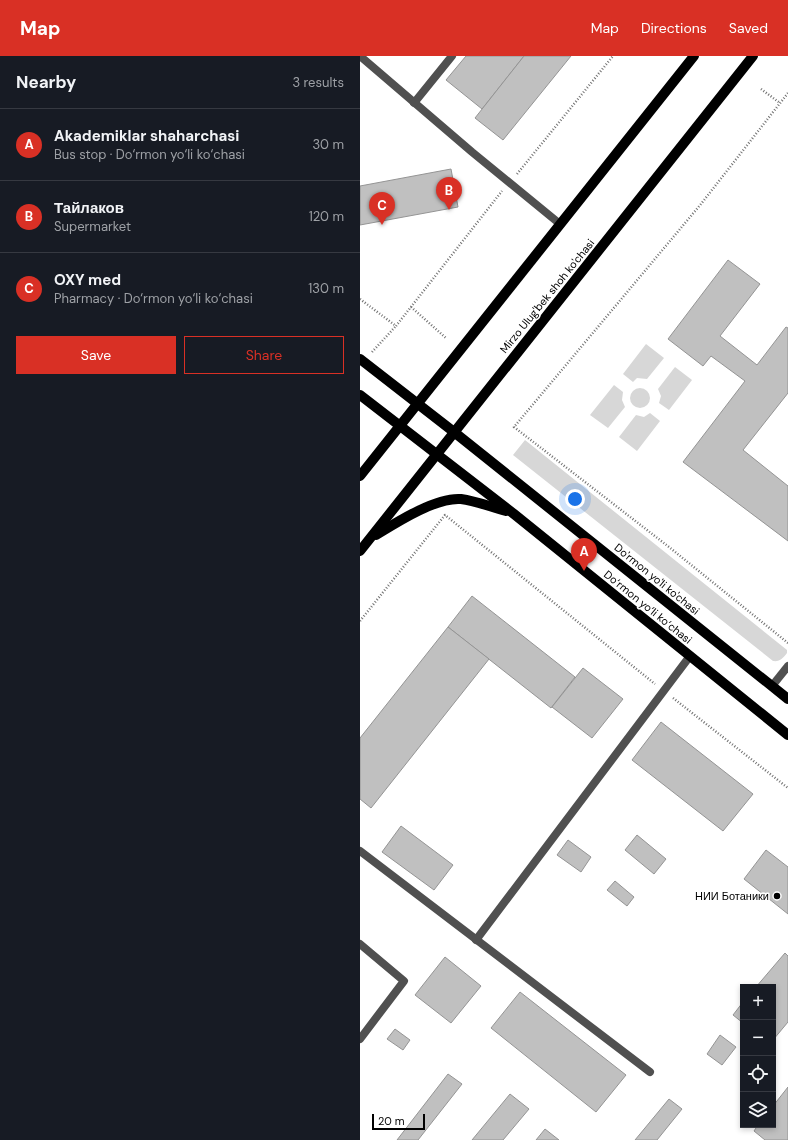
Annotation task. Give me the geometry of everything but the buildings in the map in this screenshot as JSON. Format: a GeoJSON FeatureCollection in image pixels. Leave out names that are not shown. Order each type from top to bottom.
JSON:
{"type":"FeatureCollection","features":[{"type":"Feature","properties":{"kind":"main road"},"geometry":{"type":"LineString","coordinates":[[360,476],[694,56]]}},
{"type":"Feature","properties":{"kind":"main road","name":"Mirzo Ulug'bek shoh ko'chasi"},"geometry":{"type":"LineString","coordinates":[[360,551],[753,56]]}},
{"type":"Feature","properties":{"kind":"main road"},"geometry":{"type":"LineString","coordinates":[[360,359],[454,432]]}},
{"type":"Feature","properties":{"kind":"main road","name":"Do‘rmon yo‘li ko‘chasi"},"geometry":{"type":"LineString","coordinates":[[360,395],[514,514],[788,735]]}},
{"type":"Feature","properties":{"kind":"main road","name":"Do'rmon yo'li ko'chasi"},"geometry":{"type":"LineString","coordinates":[[454,432],[788,699]]}},
{"type":"Feature","properties":{"kind":"main road"},"geometry":{"type":"LineString","coordinates":[[370,538],[416,512],[431,505],[445,501],[459,499],[473,501],[514,514]]}},
{"type":"Feature","properties":{"kind":"lane"},"geometry":{"type":"LineString","coordinates":[[360,56],[509,183],[560,224]]}},
{"type":"Feature","properties":{"kind":"lane"},"geometry":{"type":"LineString","coordinates":[[414,103],[452,56]]}},
{"type":"Feature","properties":{"kind":"lane"},"geometry":{"type":"LineString","coordinates":[[476,940],[690,656]]}},
{"type":"Feature","properties":{"kind":"lane"},"geometry":{"type":"LineString","coordinates":[[772,686],[788,666]]}},
{"type":"Feature","properties":{"kind":"lane"},"geometry":{"type":"LineString","coordinates":[[360,850],[650,1072]]}},
{"type":"Feature","properties":{"kind":"lane"},"geometry":{"type":"LineString","coordinates":[[360,944],[404,981],[360,1039]]}},
{"type":"Feature","properties":{"kind":"path"},"geometry":{"type":"LineString","coordinates":[[372,353],[396,326],[509,183],[613,56]]}},
{"type":"Feature","properties":{"kind":"path"},"geometry":{"type":"LineString","coordinates":[[761,90],[780,103]]}},
{"type":"Feature","properties":{"kind":"path"},"geometry":{"type":"LineString","coordinates":[[788,93],[701,204],[514,427],[669,547],[788,643]]}},
{"type":"Feature","properties":{"kind":"path"},"geometry":{"type":"LineString","coordinates":[[360,299],[396,326]]}},
{"type":"Feature","properties":{"kind":"path"},"geometry":{"type":"LineString","coordinates":[[411,307],[446,338]]}},
{"type":"Feature","properties":{"kind":"path"},"geometry":{"type":"LineString","coordinates":[[360,621],[445,515],[788,788]]}},
{"type":"Feature","properties":{"kind":"shaded area"},"geometry":{"type":"Polygon","coordinates":[[[646,344],[664,358],[647,379],[637,378],[633,382],[623,374],[646,344]]]}},
{"type":"Feature","properties":{"kind":"shaded area"},"geometry":{"type":"Polygon","coordinates":[[[675,367],[692,380],[669,410],[659,403],[661,396],[658,389],[675,367]]]}},
{"type":"Feature","properties":{"kind":"shaded area"},"geometry":{"type":"Polygon","coordinates":[[[614,385],[623,392],[622,400],[625,407],[608,428],[590,415],[614,385]]]}},
{"type":"Feature","properties":{"kind":"shaded area"},"geometry":{"type":"Polygon","coordinates":[[[640,388],[647,391],[650,398],[647,405],[640,408],[633,405],[630,398],[633,391],[640,388]]]}},
{"type":"Feature","properties":{"kind":"shaded area"},"geometry":{"type":"Polygon","coordinates":[[[650,413],[660,421],[637,451],[619,437],[636,415],[644,417],[650,413]]]}},
{"type":"Feature","properties":{"kind":"shaded area"},"geometry":{"type":"Polygon","coordinates":[[[525,440],[787,650],[786,655],[779,660],[773,661],[513,455],[525,440]]]}},
{"type":"Feature","properties":{"kind":"place","name":"Тайлаков"},"geometry":{"type":"Point","coordinates":[449,210]}},
{"type":"Feature","properties":{"kind":"place","name":"OXY med"},"geometry":{"type":"Point","coordinates":[382,225]}},
{"type":"Feature","properties":{"kind":"place","name":"Akademiklar shaharchasi"},"geometry":{"type":"Point","coordinates":[584,571]}},
{"type":"Feature","properties":{"kind":"place","name":"НИИ Ботаники"},"geometry":{"type":"Point","coordinates":[777,896]}}]}
